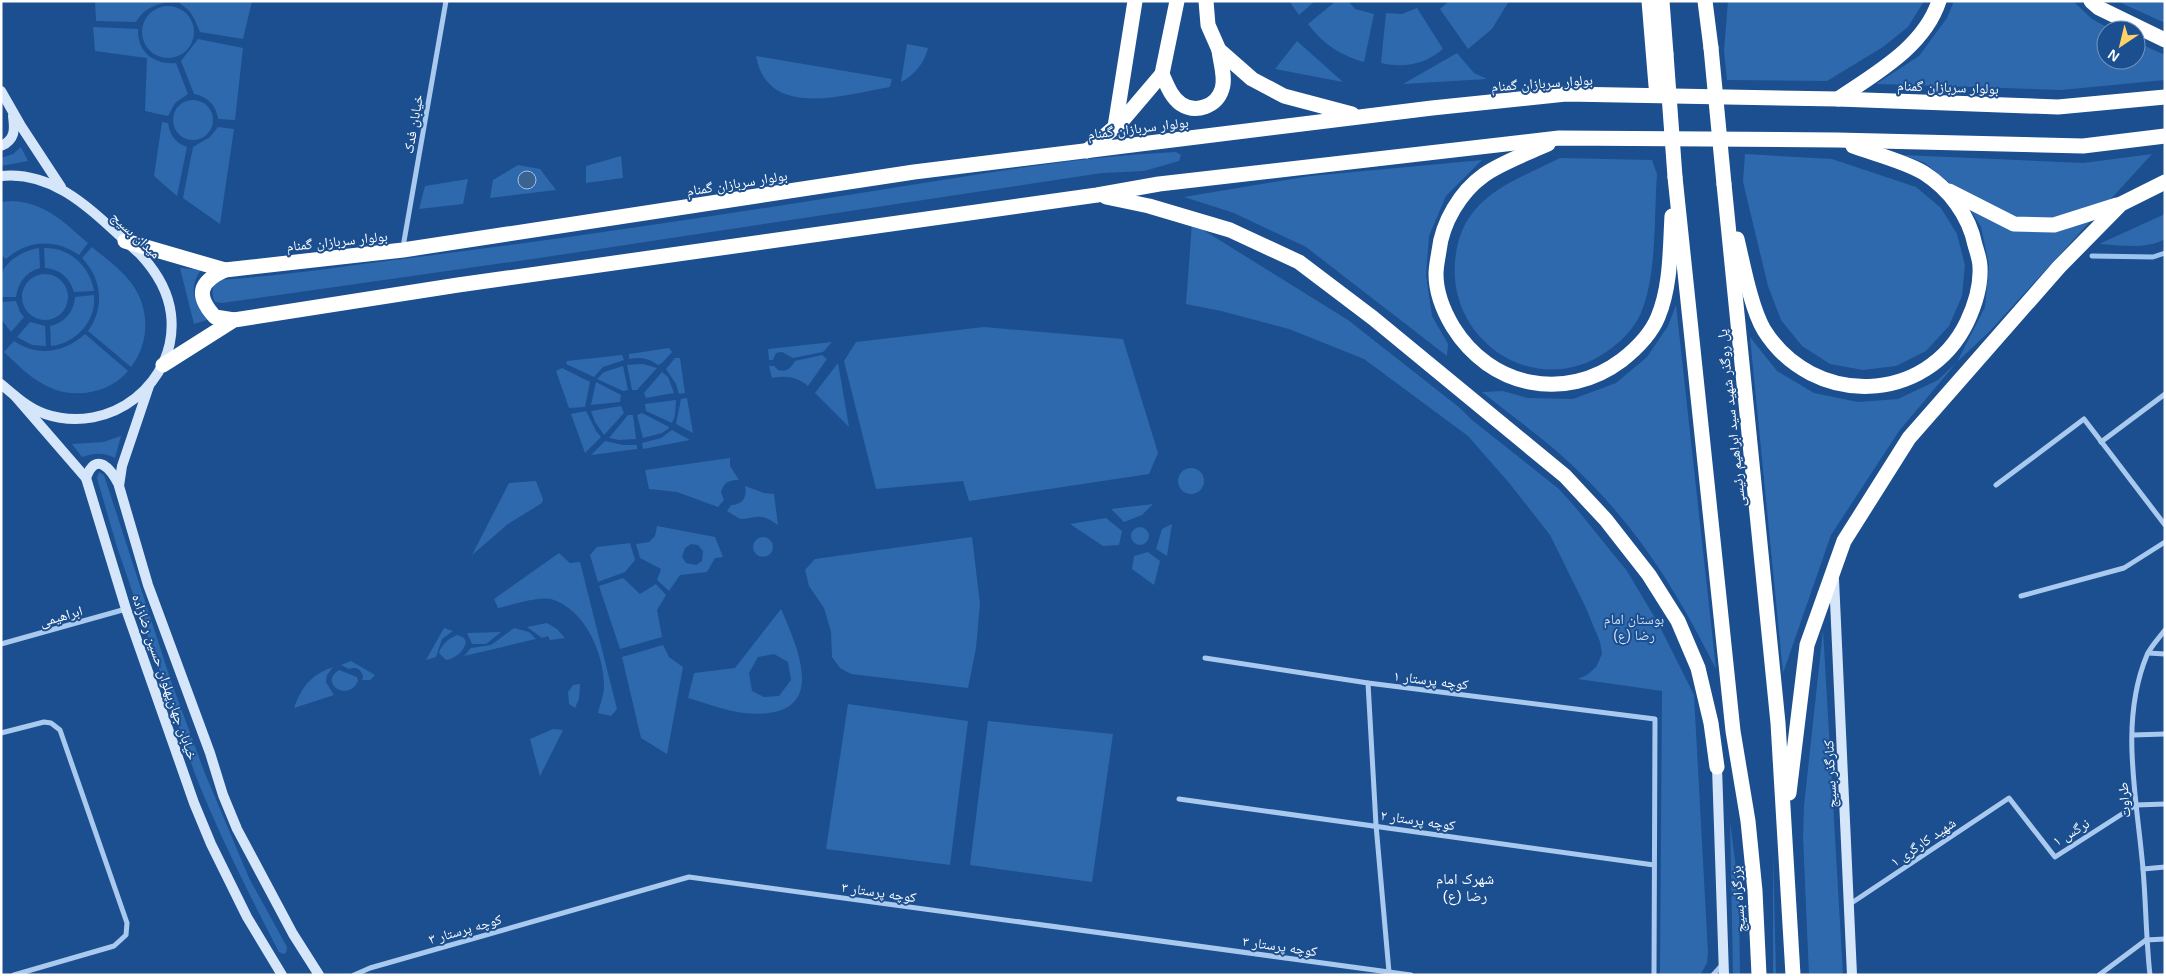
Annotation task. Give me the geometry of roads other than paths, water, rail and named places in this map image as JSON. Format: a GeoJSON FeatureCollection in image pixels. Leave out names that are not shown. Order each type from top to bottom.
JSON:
{"type":"FeatureCollection","features":[{"type":"Feature","properties":{"kind":"highway"},"geometry":{"type":"LineString","coordinates":[[1115,126],[1135,1]]}},
{"type":"Feature","properties":{"kind":"highway"},"geometry":{"type":"LineString","coordinates":[[1087,151],[1138,104],[1162,74],[1176,1]]}},
{"type":"Feature","properties":{"kind":"highway"},"geometry":{"type":"LineString","coordinates":[[1162,74],[1174,97],[1180,104],[1189,108],[1207,107],[1214,102],[1223,88],[1218,50],[1208,25],[1206,1]]}},
{"type":"Feature","properties":{"kind":"highway"},"geometry":{"type":"LineString","coordinates":[[1649,1],[1656,86],[1662,94],[1668,97]]}},
{"type":"Feature","properties":{"kind":"highway"},"geometry":{"type":"LineString","coordinates":[[1559,138],[1483,175],[1457,202],[1440,236],[1436,274],[1444,312],[1464,345],[1494,370],[1530,383],[1569,384],[1605,372],[1636,349],[1658,317],[1668,280],[1675,177],[1662,1]]}},
{"type":"Feature","properties":{"kind":"highway","name":"پل روگذر شهید سید ابراهیم رئیسی"},"geometry":{"type":"LineString","coordinates":[[1705,1],[1778,723],[1784,831]]}},
{"type":"Feature","properties":{"kind":"highway"},"geometry":{"type":"LineString","coordinates":[[1711,48],[1713,1]]}},
{"type":"Feature","properties":{"kind":"highway"},"geometry":{"type":"LineString","coordinates":[[1838,99],[1912,45],[1934,15],[1939,1]]}},
{"type":"Feature","properties":{"kind":"highway"},"geometry":{"type":"LineString","coordinates":[[2091,1],[2098,8],[2165,40]]}},
{"type":"Feature","properties":{"kind":"highway"},"geometry":{"type":"LineString","coordinates":[[1218,50],[1252,79],[1284,96],[1361,117]]}},
{"type":"Feature","properties":{"kind":"highway","name":"بولوار سربازان گمنام"},"geometry":{"type":"LineString","coordinates":[[125,242],[225,270],[403,250],[914,172],[1361,117],[1566,94],[1838,99],[2058,107],[2165,97]]}},
{"type":"Feature","properties":{"kind":"highway"},"geometry":{"type":"LineString","coordinates":[[225,270],[206,281],[202,292],[202,300],[215,317],[234,320],[458,285],[1097,195],[1159,184],[1559,138],[1836,140],[2084,146],[2165,136]]}},
{"type":"Feature","properties":{"kind":"highway"},"geometry":{"type":"LineString","coordinates":[[1724,184],[1750,293],[1763,329],[1788,359],[1820,379],[1858,388],[1896,383],[1931,367],[1958,340],[1975,305],[1980,267],[1972,229],[1952,197],[1923,172],[1836,140]]}},
{"type":"Feature","properties":{"kind":"highway","name":"بزرگراه بسیج"},"geometry":{"type":"LineString","coordinates":[[1675,177],[1733,731],[1748,821],[1755,891],[1759,975]]}},
{"type":"Feature","properties":{"kind":"highway"},"geometry":{"type":"LineString","coordinates":[[1939,186],[2014,224],[2054,225],[2120,204],[2165,182]]}},
{"type":"Feature","properties":{"kind":"highway"},"geometry":{"type":"LineString","coordinates":[[1097,195],[1149,206],[1230,230],[1299,262],[1373,318],[1565,476],[1606,520],[1649,575],[1678,621],[1698,668],[1711,723],[1716,767]]}},
{"type":"Feature","properties":{"kind":"highway"},"geometry":{"type":"LineString","coordinates":[[1793,975],[1784,831],[1807,645],[1844,541],[1909,438],[2059,267],[2120,204]]}},
{"type":"Feature","properties":{"kind":"highway"},"geometry":{"type":"LineString","coordinates":[[163,365],[234,320]]}},
{"type":"Feature","properties":{"kind":"main road"},"geometry":{"type":"LineString","coordinates":[[1,91],[62,188]]}},
{"type":"Feature","properties":{"kind":"main road"},"geometry":{"type":"LineString","coordinates":[[1,146],[10,140],[15,130],[12,110]]}},
{"type":"Feature","properties":{"kind":"main road","name":"میدان بسیج"},"geometry":{"type":"LineString","coordinates":[[1,176],[29,176],[62,188],[151,266],[161,281],[171,314],[171,332],[163,365],[149,386],[129,404],[118,410],[96,418],[62,418],[45,414],[29,406],[1,384]]}},
{"type":"Feature","properties":{"kind":"main road","name":"خیابان جهان‌پهلوان حسین رضا‌زاده"},"geometry":{"type":"LineString","coordinates":[[149,386],[126,450],[119,486],[148,585],[210,753],[223,795],[237,829],[294,934],[319,975]]}},
{"type":"Feature","properties":{"kind":"main road","name":"خیابان جهان‌پهلوان حسین رضا‌زاده"},"geometry":{"type":"LineString","coordinates":[[15,396],[86,478],[126,609],[211,844],[247,917],[282,975]]}},
{"type":"Feature","properties":{"kind":"main road"},"geometry":{"type":"LineString","coordinates":[[86,478],[92,466],[106,465],[112,471],[119,486]]}},
{"type":"Feature","properties":{"kind":"main road","name":"کنارگذر بسیج"},"geometry":{"type":"LineString","coordinates":[[1833,571],[1852,975]]}},
{"type":"Feature","properties":{"kind":"main road"},"geometry":{"type":"LineString","coordinates":[[1716,767],[1724,975]]}},
{"type":"Feature","properties":{"kind":"street","name":"خیابان فدک"},"geometry":{"type":"LineString","coordinates":[[403,250],[446,1]]}},
{"type":"Feature","properties":{"kind":"street"},"geometry":{"type":"LineString","coordinates":[[2101,442],[2165,394]]}},
{"type":"Feature","properties":{"kind":"street"},"geometry":{"type":"LineString","coordinates":[[1996,485],[2084,419],[2165,525]]}},
{"type":"Feature","properties":{"kind":"street"},"geometry":{"type":"LineString","coordinates":[[2021,596],[2124,568],[2165,542]]}},
{"type":"Feature","properties":{"kind":"street","name":"ابراهیمی"},"geometry":{"type":"LineString","coordinates":[[1,644],[126,609]]}},
{"type":"Feature","properties":{"kind":"street","name":"طراوت"},"geometry":{"type":"LineString","coordinates":[[2150,975],[2146,940],[2143,869],[2132,759],[2134,700],[2148,653],[2165,630]]}},
{"type":"Feature","properties":{"kind":"street"},"geometry":{"type":"LineString","coordinates":[[2148,653],[2165,654]]}},
{"type":"Feature","properties":{"kind":"street","name":"کوچه پرستار ۱"},"geometry":{"type":"LineString","coordinates":[[1204,658],[1368,683],[1656,719],[1654,865]]}},
{"type":"Feature","properties":{"kind":"street"},"geometry":{"type":"LineString","coordinates":[[1368,683],[1376,825],[1389,972]]}},
{"type":"Feature","properties":{"kind":"street"},"geometry":{"type":"LineString","coordinates":[[1,733],[44,722],[51,723],[60,730],[127,924],[126,935],[114,946],[14,975]]}},
{"type":"Feature","properties":{"kind":"street"},"geometry":{"type":"LineString","coordinates":[[2133,735],[2165,734]]}},
{"type":"Feature","properties":{"kind":"street","name":"شهید کارگری ۱"},"geometry":{"type":"LineString","coordinates":[[1850,904],[2009,798]]}},
{"type":"Feature","properties":{"kind":"street","name":"نرگس ۱"},"geometry":{"type":"LineString","coordinates":[[2009,798],[2055,857],[2136,805]]}},
{"type":"Feature","properties":{"kind":"street","name":"کوچه پرستار ۲"},"geometry":{"type":"LineString","coordinates":[[1179,799],[1654,865]]}},
{"type":"Feature","properties":{"kind":"street"},"geometry":{"type":"LineString","coordinates":[[2136,805],[2165,804]]}},
{"type":"Feature","properties":{"kind":"street"},"geometry":{"type":"LineString","coordinates":[[1654,865],[1654,975]]}},
{"type":"Feature","properties":{"kind":"street"},"geometry":{"type":"LineString","coordinates":[[2143,869],[2165,867]]}},
{"type":"Feature","properties":{"kind":"street","name":"کوچه پرستار ۳"},"geometry":{"type":"LineString","coordinates":[[354,975],[370,968],[688,878],[1411,975]]}},
{"type":"Feature","properties":{"kind":"street"},"geometry":{"type":"LineString","coordinates":[[2099,975],[2146,940],[2165,939]]}},
{"type":"Feature","properties":{"kind":"street"},"geometry":{"type":"LineString","coordinates":[[1713,975],[1724,964]]}},
{"type":"Feature","properties":{"kind":"waterway"},"geometry":{"type":"LineString","coordinates":[[2092,256],[2153,257],[2165,253]]}},
{"type":"Feature","properties":{"kind":"district","name":"شهرک امام رضا (ع)"},"geometry":{"type":"Point","coordinates":[1465,886]}},
{"type":"Feature","properties":{"kind":"park label","name":"بوستان امام رضا (ع)"},"geometry":{"type":"Point","coordinates":[1634,628]}}]}
